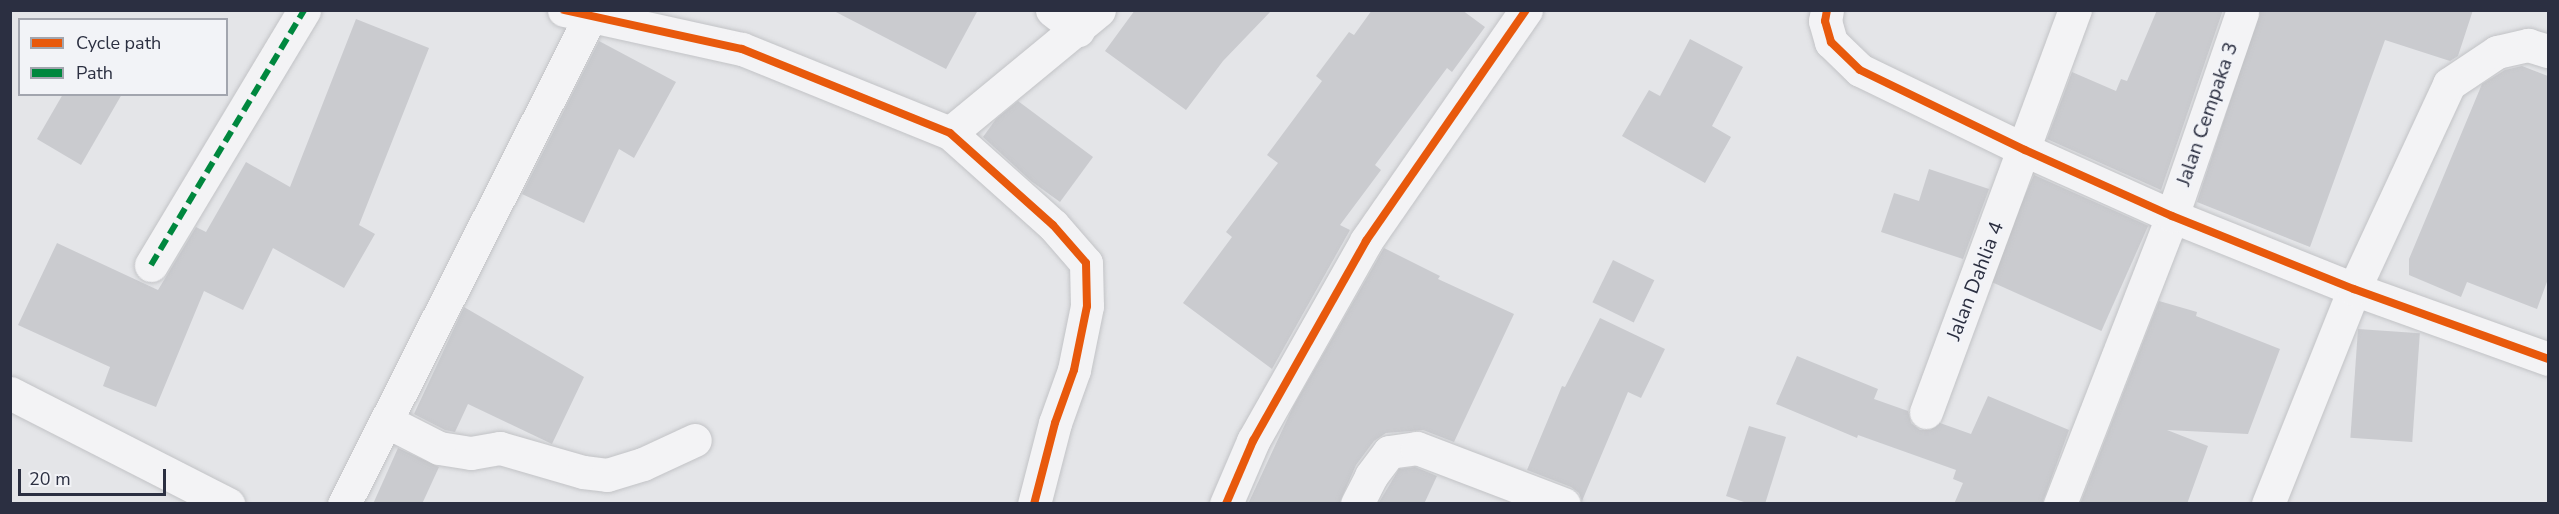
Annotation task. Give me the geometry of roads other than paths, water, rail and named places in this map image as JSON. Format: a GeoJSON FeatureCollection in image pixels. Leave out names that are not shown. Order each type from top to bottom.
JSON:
{"type":"FeatureCollection","features":[{"type":"Feature","properties":{"kind":"street"},"geometry":{"type":"LineString","coordinates":[[151,265],[304,10]]}},
{"type":"Feature","properties":{"kind":"street"},"geometry":{"type":"LineString","coordinates":[[1052,10],[1089,20]]}},
{"type":"Feature","properties":{"kind":"street"},"geometry":{"type":"LineString","coordinates":[[1226,504],[1253,441],[1366,241],[1526,10]]}},
{"type":"Feature","properties":{"kind":"street"},"geometry":{"type":"LineString","coordinates":[[1827,10],[1825,21],[1831,42],[1860,70],[2025,150],[2172,216],[2354,289],[2548,359]]}},
{"type":"Feature","properties":{"kind":"street","name":"Jalan Dahlia 4"},"geometry":{"type":"LineString","coordinates":[[1926,412],[2075,10]]}},
{"type":"Feature","properties":{"kind":"street"},"geometry":{"type":"LineString","coordinates":[[344,504],[386,421],[578,13],[742,50],[950,133],[1053,225],[1086,263],[1087,306],[1074,370],[1055,423],[1035,504]]}},
{"type":"Feature","properties":{"kind":"street","name":"Jalan Cempaka 3"},"geometry":{"type":"LineString","coordinates":[[2060,504],[2172,216],[2242,13]]}},
{"type":"Feature","properties":{"kind":"street"},"geometry":{"type":"LineString","coordinates":[[950,133],[1089,20]]}},
{"type":"Feature","properties":{"kind":"street"},"geometry":{"type":"LineString","coordinates":[[2268,504],[2354,289],[2449,84],[2497,52],[2528,45],[2548,51]]}},
{"type":"Feature","properties":{"kind":"street"},"geometry":{"type":"LineString","coordinates":[[10,393],[228,504]]}},
{"type":"Feature","properties":{"kind":"street"},"geometry":{"type":"LineString","coordinates":[[386,421],[439,448],[471,453],[500,448],[583,472],[607,475],[643,464],[695,440]]}},
{"type":"Feature","properties":{"kind":"street"},"geometry":{"type":"LineString","coordinates":[[1357,504],[1371,476],[1389,452],[1417,448],[1564,504]]}}]}
